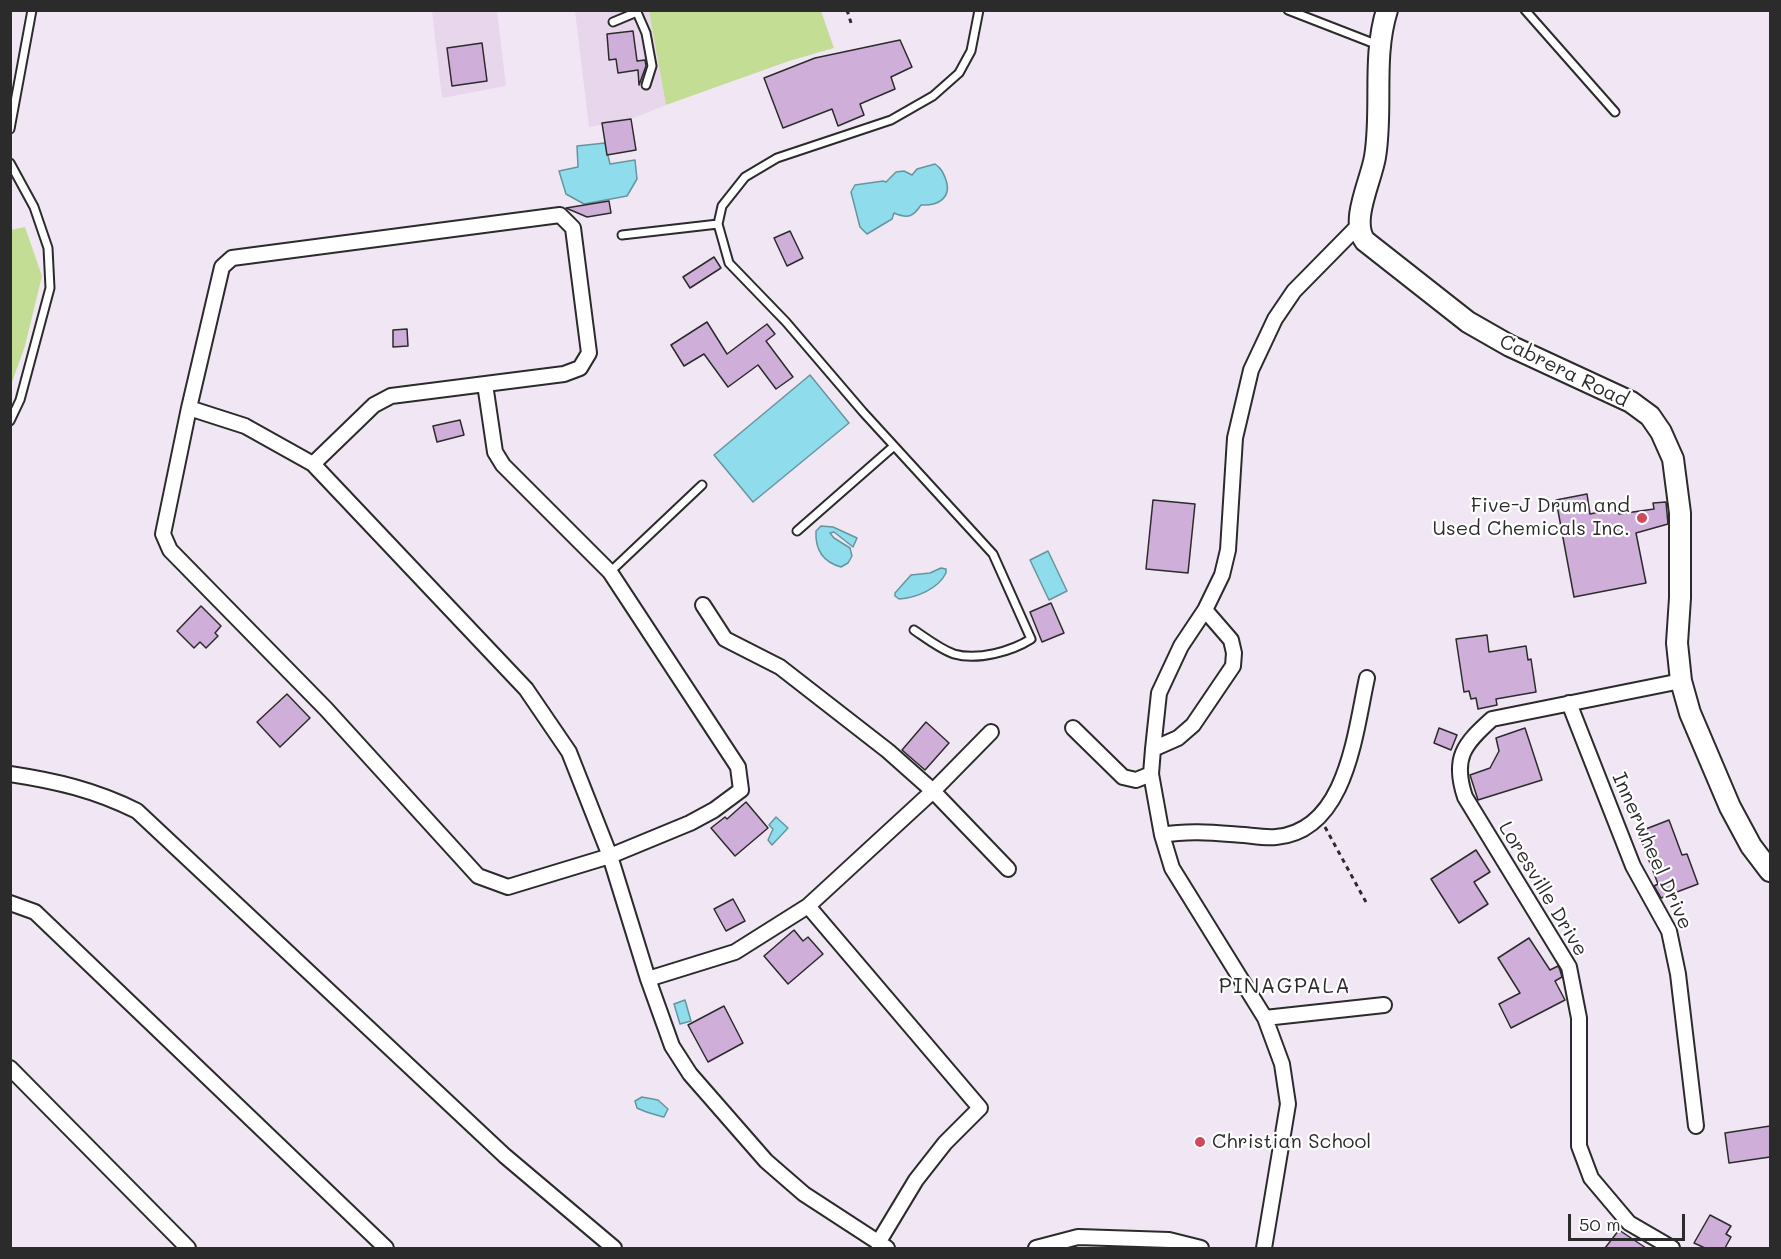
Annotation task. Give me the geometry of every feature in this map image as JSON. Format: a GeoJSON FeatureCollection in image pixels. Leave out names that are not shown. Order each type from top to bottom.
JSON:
{"type":"FeatureCollection","features":[{"type":"Feature","properties":{"kind":"main road"},"geometry":{"type":"LineString","coordinates":[[1359,225],[1377,147],[1380,46],[1387,10]]}},
{"type":"Feature","properties":{"kind":"main road","name":"Cabrera Road"},"geometry":{"type":"LineString","coordinates":[[1359,225],[1361,236],[1365,241],[1468,322],[1510,346],[1631,402],[1650,416],[1661,432],[1669,446],[1675,466],[1680,513],[1680,598],[1677,643],[1681,681],[1690,713],[1730,807],[1751,846],[1770,871]]}},
{"type":"Feature","properties":{"kind":"street"},"geometry":{"type":"LineString","coordinates":[[313,464],[374,405],[391,396],[485,384],[564,374],[580,368],[589,353],[573,228],[560,215],[232,258],[222,267],[163,534],[170,550],[326,709],[478,876],[508,888],[610,856],[690,823],[714,810],[741,790],[738,767],[610,572],[503,465],[495,452],[485,384]]}},
{"type":"Feature","properties":{"kind":"street"},"geometry":{"type":"LineString","coordinates":[[1264,1248],[1288,1104],[1282,1064],[1265,1018],[1172,868],[1162,835],[1151,774],[1158,693],[1181,646],[1205,610],[1222,575],[1228,550],[1235,438],[1251,370],[1275,319],[1294,291],[1359,225]]}},
{"type":"Feature","properties":{"kind":"street"},"geometry":{"type":"LineString","coordinates":[[189,408],[245,426],[313,464],[526,689],[568,752],[610,856],[648,979],[672,1046],[690,1074],[766,1161],[804,1194],[883,1246],[916,1180],[945,1143],[980,1108],[808,906]]}},
{"type":"Feature","properties":{"kind":"street"},"geometry":{"type":"LineString","coordinates":[[703,605],[725,639],[780,667],[888,751],[933,791],[1008,869]]}},
{"type":"Feature","properties":{"kind":"street"},"geometry":{"type":"LineString","coordinates":[[1153,749],[1178,738],[1193,725],[1233,666],[1234,653],[1231,640],[1205,610]]}},
{"type":"Feature","properties":{"kind":"street"},"geometry":{"type":"LineString","coordinates":[[1162,835],[1196,832],[1276,837],[1297,832],[1320,818],[1335,795],[1346,771],[1367,678]]}},
{"type":"Feature","properties":{"kind":"street","name":"Loresville Drive"},"geometry":{"type":"LineString","coordinates":[[1672,1248],[1629,1223],[1591,1178],[1579,1146],[1580,1018],[1569,967],[1465,797],[1459,780],[1460,761],[1469,740],[1492,719],[1681,681]]}},
{"type":"Feature","properties":{"kind":"street","name":"Innerwheel Drive"},"geometry":{"type":"LineString","coordinates":[[1569,703],[1634,866],[1669,931],[1678,974],[1696,1126]]}},
{"type":"Feature","properties":{"kind":"street"},"geometry":{"type":"LineString","coordinates":[[1073,729],[1123,777],[1136,780],[1151,774]]}},
{"type":"Feature","properties":{"kind":"street"},"geometry":{"type":"LineString","coordinates":[[648,979],[735,952],[808,906],[933,791],[990,732]]}},
{"type":"Feature","properties":{"kind":"street"},"geometry":{"type":"LineString","coordinates":[[10,774],[80,787],[109,797],[137,811],[505,1156],[614,1248]]}},
{"type":"Feature","properties":{"kind":"street"},"geometry":{"type":"LineString","coordinates":[[10,903],[35,912],[386,1248]]}},
{"type":"Feature","properties":{"kind":"street"},"geometry":{"type":"LineString","coordinates":[[1265,1018],[1384,1005]]}},
{"type":"Feature","properties":{"kind":"street"},"geometry":{"type":"LineString","coordinates":[[10,1068],[188,1248]]}},
{"type":"Feature","properties":{"kind":"street"},"geometry":{"type":"LineString","coordinates":[[1036,1248],[1078,1237],[1169,1240],[1201,1248]]}},
{"type":"Feature","properties":{"kind":"lane"},"geometry":{"type":"LineString","coordinates":[[10,129],[32,10]]}},
{"type":"Feature","properties":{"kind":"lane"},"geometry":{"type":"LineString","coordinates":[[914,630],[955,654],[964,655],[985,656],[1020,645],[1031,639],[993,554],[894,446],[786,322],[729,264],[718,224],[722,206],[745,177],[777,158],[891,120],[933,96],[959,73],[970,51],[979,10]]}},
{"type":"Feature","properties":{"kind":"lane"},"geometry":{"type":"LineString","coordinates":[[1288,10],[1380,46]]}},
{"type":"Feature","properties":{"kind":"lane"},"geometry":{"type":"LineString","coordinates":[[1524,10],[1615,112]]}},
{"type":"Feature","properties":{"kind":"lane"},"geometry":{"type":"LineString","coordinates":[[613,22],[636,11],[646,33],[652,66],[646,85]]}},
{"type":"Feature","properties":{"kind":"lane"},"geometry":{"type":"LineString","coordinates":[[10,163],[34,207],[48,248],[50,288],[20,400],[10,421]]}},
{"type":"Feature","properties":{"kind":"lane"},"geometry":{"type":"LineString","coordinates":[[622,235],[718,224]]}},
{"type":"Feature","properties":{"kind":"lane"},"geometry":{"type":"LineString","coordinates":[[797,531],[894,446]]}},
{"type":"Feature","properties":{"kind":"lane"},"geometry":{"type":"LineString","coordinates":[[610,572],[702,485]]}},
{"type":"Feature","properties":{"kind":"path"},"geometry":{"type":"LineString","coordinates":[[847,10],[852,26]]}},
{"type":"Feature","properties":{"kind":"path"},"geometry":{"type":"LineString","coordinates":[[1320,818],[1366,904]]}},
{"type":"Feature","properties":{"kind":"shaded area"},"geometry":{"type":"Polygon","coordinates":[[[432,11],[497,11],[506,86],[442,98],[432,11]]]}},
{"type":"Feature","properties":{"kind":"shaded area"},"geometry":{"type":"Polygon","coordinates":[[[575,11],[649,11],[666,105],[631,119],[589,127],[575,11]]]}},
{"type":"Feature","properties":{"kind":"green space"},"geometry":{"type":"Polygon","coordinates":[[[649,11],[821,11],[834,48],[789,61],[666,105],[649,11]]]}},
{"type":"Feature","properties":{"kind":"green space"},"geometry":{"type":"Polygon","coordinates":[[[25,227],[42,276],[25,346],[11,385],[11,230],[25,227]]]}},
{"type":"Feature","properties":{"kind":"water"},"geometry":{"type":"Polygon","coordinates":[[[605,143],[610,164],[635,160],[637,179],[627,196],[584,204],[566,194],[559,171],[578,167],[577,146],[605,143]]]}},
{"type":"Feature","properties":{"kind":"water"},"geometry":{"type":"Polygon","coordinates":[[[935,164],[943,172],[946,180],[947,192],[942,200],[933,204],[921,205],[910,216],[894,213],[892,219],[867,234],[860,227],[851,192],[855,185],[886,182],[896,172],[904,171],[912,175],[917,169],[935,164]]]}},
{"type":"Feature","properties":{"kind":"water"},"geometry":{"type":"Polygon","coordinates":[[[810,375],[849,423],[753,502],[714,455],[810,375]]]}},
{"type":"Feature","properties":{"kind":"water"},"geometry":{"type":"Polygon","coordinates":[[[821,526],[833,527],[857,538],[853,547],[834,532],[830,533],[850,548],[852,556],[848,563],[841,567],[835,565],[821,554],[816,531],[821,526]]]}},
{"type":"Feature","properties":{"kind":"water"},"geometry":{"type":"Polygon","coordinates":[[[1048,551],[1067,591],[1049,600],[1030,560],[1048,551]]]}},
{"type":"Feature","properties":{"kind":"water"},"geometry":{"type":"Polygon","coordinates":[[[941,568],[946,569],[946,573],[932,588],[919,595],[906,598],[899,599],[895,596],[895,593],[911,575],[930,573],[941,568]]]}},
{"type":"Feature","properties":{"kind":"water"},"geometry":{"type":"Polygon","coordinates":[[[776,817],[788,828],[772,845],[768,840],[773,829],[769,825],[776,817]]]}},
{"type":"Feature","properties":{"kind":"water"},"geometry":{"type":"Polygon","coordinates":[[[685,1000],[691,1021],[680,1024],[674,1004],[685,1000]]]}},
{"type":"Feature","properties":{"kind":"water"},"geometry":{"type":"Polygon","coordinates":[[[642,1097],[658,1100],[668,1109],[664,1117],[637,1108],[635,1101],[642,1097]]]}},
{"type":"Feature","properties":{"kind":"building"},"geometry":{"type":"Polygon","coordinates":[[[633,31],[637,61],[645,60],[646,66],[639,85],[638,70],[618,73],[616,59],[609,60],[607,34],[633,31]]]}},
{"type":"Feature","properties":{"kind":"building"},"geometry":{"type":"Polygon","coordinates":[[[900,40],[912,67],[891,77],[895,89],[860,104],[864,115],[838,126],[832,109],[783,128],[764,78],[815,58],[900,40]]]}},
{"type":"Feature","properties":{"kind":"building"},"geometry":{"type":"Polygon","coordinates":[[[482,43],[487,81],[452,86],[447,48],[482,43]]]}},
{"type":"Feature","properties":{"kind":"building"},"geometry":{"type":"Polygon","coordinates":[[[631,119],[636,150],[607,155],[602,123],[631,119]]]}},
{"type":"Feature","properties":{"kind":"building"},"geometry":{"type":"Polygon","coordinates":[[[609,201],[611,213],[587,217],[566,208],[609,201]]]}},
{"type":"Feature","properties":{"kind":"building"},"geometry":{"type":"Polygon","coordinates":[[[790,231],[803,258],[787,266],[774,238],[790,231]]]}},
{"type":"Feature","properties":{"kind":"building"},"geometry":{"type":"Polygon","coordinates":[[[714,257],[721,268],[690,288],[683,277],[714,257]]]}},
{"type":"Feature","properties":{"kind":"building"},"geometry":{"type":"Polygon","coordinates":[[[707,322],[727,354],[767,324],[775,334],[766,341],[793,377],[776,389],[758,365],[728,387],[704,354],[684,366],[671,345],[707,322]]]}},
{"type":"Feature","properties":{"kind":"building"},"geometry":{"type":"Polygon","coordinates":[[[407,329],[408,346],[393,347],[393,330],[407,329]]]}},
{"type":"Feature","properties":{"kind":"building"},"geometry":{"type":"Polygon","coordinates":[[[460,420],[464,435],[437,442],[433,426],[460,420]]]}},
{"type":"Feature","properties":{"kind":"building"},"geometry":{"type":"Polygon","coordinates":[[[1587,494],[1590,514],[1618,508],[1619,514],[1654,509],[1653,503],[1666,502],[1668,524],[1636,533],[1646,583],[1574,597],[1556,500],[1587,494]]]}},
{"type":"Feature","properties":{"kind":"building"},"geometry":{"type":"Polygon","coordinates":[[[1153,500],[1195,504],[1188,573],[1146,569],[1153,500]]]}},
{"type":"Feature","properties":{"kind":"building"},"geometry":{"type":"Polygon","coordinates":[[[1051,603],[1064,633],[1042,642],[1030,612],[1051,603]]]}},
{"type":"Feature","properties":{"kind":"building"},"geometry":{"type":"Polygon","coordinates":[[[201,606],[221,626],[215,633],[218,636],[206,648],[200,642],[194,648],[177,631],[201,606]]]}},
{"type":"Feature","properties":{"kind":"building"},"geometry":{"type":"Polygon","coordinates":[[[1487,635],[1489,652],[1526,646],[1528,660],[1531,659],[1536,692],[1496,699],[1497,705],[1478,709],[1476,698],[1471,699],[1469,691],[1464,692],[1456,639],[1487,635]]]}},
{"type":"Feature","properties":{"kind":"building"},"geometry":{"type":"Polygon","coordinates":[[[287,694],[310,718],[280,747],[257,722],[287,694]]]}},
{"type":"Feature","properties":{"kind":"building"},"geometry":{"type":"Polygon","coordinates":[[[926,722],[949,743],[925,770],[902,750],[926,722]]]}},
{"type":"Feature","properties":{"kind":"building"},"geometry":{"type":"Polygon","coordinates":[[[1439,728],[1457,735],[1451,750],[1434,743],[1439,728]]]}},
{"type":"Feature","properties":{"kind":"building"},"geometry":{"type":"Polygon","coordinates":[[[1525,728],[1542,780],[1478,800],[1470,775],[1490,768],[1499,751],[1496,738],[1525,728]]]}},
{"type":"Feature","properties":{"kind":"building"},"geometry":{"type":"Polygon","coordinates":[[[746,802],[768,828],[735,856],[711,828],[725,817],[727,819],[746,802]]]}},
{"type":"Feature","properties":{"kind":"building"},"geometry":{"type":"Polygon","coordinates":[[[1669,820],[1682,855],[1687,854],[1698,884],[1661,898],[1654,886],[1658,884],[1638,832],[1669,820]]]}},
{"type":"Feature","properties":{"kind":"building"},"geometry":{"type":"Polygon","coordinates":[[[1476,850],[1490,872],[1474,882],[1488,904],[1459,923],[1431,879],[1476,850]]]}},
{"type":"Feature","properties":{"kind":"building"},"geometry":{"type":"Polygon","coordinates":[[[733,899],[745,921],[726,931],[714,909],[733,899]]]}},
{"type":"Feature","properties":{"kind":"building"},"geometry":{"type":"Polygon","coordinates":[[[794,930],[803,941],[808,937],[823,954],[788,984],[764,956],[794,930]]]}},
{"type":"Feature","properties":{"kind":"building"},"geometry":{"type":"Polygon","coordinates":[[[1529,938],[1550,970],[1558,966],[1562,977],[1555,981],[1565,1000],[1511,1028],[1499,1004],[1520,993],[1498,958],[1529,938]]]}},
{"type":"Feature","properties":{"kind":"building"},"geometry":{"type":"Polygon","coordinates":[[[724,1006],[743,1043],[708,1062],[688,1025],[724,1006]]]}},
{"type":"Feature","properties":{"kind":"building"},"geometry":{"type":"Polygon","coordinates":[[[1770,1126],[1770,1157],[1729,1163],[1725,1133],[1770,1126]]]}},
{"type":"Feature","properties":{"kind":"building"},"geometry":{"type":"Polygon","coordinates":[[[1710,1215],[1731,1226],[1726,1234],[1731,1237],[1725,1248],[1705,1248],[1694,1243],[1710,1215]]]}},
{"type":"Feature","properties":{"kind":"building"},"geometry":{"type":"Polygon","coordinates":[[[1619,1230],[1646,1248],[1605,1248],[1619,1230]]]}},
{"type":"Feature","properties":{"kind":"place","name":"Five-J Drum and Used Chemicals Inc."},"geometry":{"type":"Point","coordinates":[1642,518]}},
{"type":"Feature","properties":{"kind":"place","name":"Christian School"},"geometry":{"type":"Point","coordinates":[1200,1142]}},
{"type":"Feature","properties":{"kind":"district","name":"PINAGPALA"},"geometry":{"type":"Point","coordinates":[1285,987]}}]}
